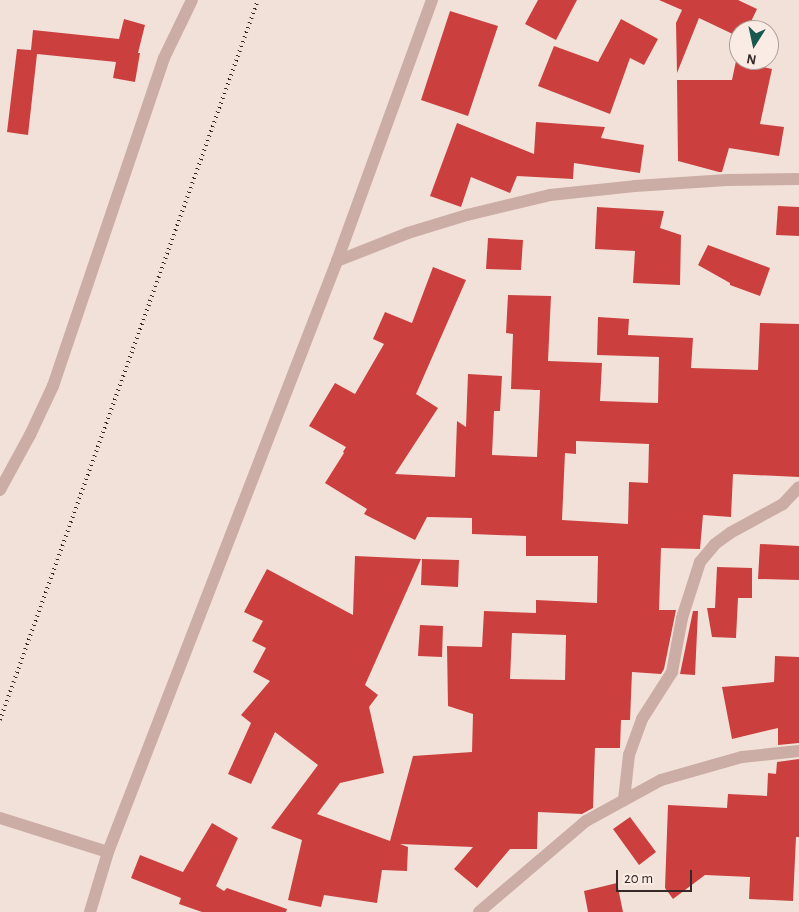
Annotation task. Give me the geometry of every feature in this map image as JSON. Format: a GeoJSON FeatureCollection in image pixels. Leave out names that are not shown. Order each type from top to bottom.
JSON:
{"type":"FeatureCollection","features":[{"type":"Feature","properties":{"kind":"street"},"geometry":{"type":"LineString","coordinates":[[0,490],[30,435],[53,386],[164,58],[192,0]]}},
{"type":"Feature","properties":{"kind":"street"},"geometry":{"type":"LineString","coordinates":[[90,912],[108,852],[337,261],[432,0]]}},
{"type":"Feature","properties":{"kind":"street"},"geometry":{"type":"LineString","coordinates":[[337,261],[416,230],[467,215],[550,195],[681,182],[799,179]]}},
{"type":"Feature","properties":{"kind":"street"},"geometry":{"type":"LineString","coordinates":[[624,800],[629,755],[642,719],[672,672],[682,618],[700,562],[715,544],[730,533],[783,504],[799,487]]}},
{"type":"Feature","properties":{"kind":"street"},"geometry":{"type":"LineString","coordinates":[[479,912],[586,821],[661,780],[742,757],[799,751]]}},
{"type":"Feature","properties":{"kind":"street"},"geometry":{"type":"LineString","coordinates":[[0,818],[108,852]]}},
{"type":"Feature","properties":{"kind":"building"},"geometry":{"type":"Polygon","coordinates":[[[538,0],[577,0],[556,40],[525,24],[538,0]]]}},
{"type":"Feature","properties":{"kind":"building"},"geometry":{"type":"Polygon","coordinates":[[[659,0],[738,0],[757,9],[752,20],[729,20],[729,32],[699,18],[677,73],[676,23],[682,10],[659,0]]]}},
{"type":"Feature","properties":{"kind":"building"},"geometry":{"type":"Polygon","coordinates":[[[450,11],[498,26],[468,116],[421,100],[450,11]]]}},
{"type":"Feature","properties":{"kind":"building"},"geometry":{"type":"Polygon","coordinates":[[[124,19],[145,25],[138,53],[140,53],[135,82],[113,78],[116,62],[37,54],[28,135],[7,132],[17,49],[31,50],[33,30],[119,39],[124,19]]]}},
{"type":"Feature","properties":{"kind":"building"},"geometry":{"type":"Polygon","coordinates":[[[621,19],[658,39],[644,65],[630,58],[610,114],[538,86],[554,46],[598,62],[621,19]]]}},
{"type":"Feature","properties":{"kind":"building"},"geometry":{"type":"Polygon","coordinates":[[[734,70],[772,70],[760,124],[784,127],[779,156],[729,148],[722,172],[678,161],[677,80],[732,80],[734,70]]]}},
{"type":"Feature","properties":{"kind":"building"},"geometry":{"type":"Polygon","coordinates":[[[536,122],[605,127],[601,138],[644,145],[640,173],[574,163],[573,179],[517,176],[510,193],[471,177],[461,207],[430,196],[457,123],[534,154],[536,122]]]}},
{"type":"Feature","properties":{"kind":"building"},"geometry":{"type":"Polygon","coordinates":[[[778,206],[799,207],[799,236],[776,235],[778,206]]]}},
{"type":"Feature","properties":{"kind":"building"},"geometry":{"type":"Polygon","coordinates":[[[597,207],[664,211],[660,228],[681,235],[680,285],[633,283],[635,251],[595,249],[597,207]]]}},
{"type":"Feature","properties":{"kind":"building"},"geometry":{"type":"Polygon","coordinates":[[[488,238],[523,240],[521,270],[486,269],[488,238]]]}},
{"type":"Feature","properties":{"kind":"building"},"geometry":{"type":"Polygon","coordinates":[[[708,245],[770,268],[760,296],[730,285],[730,283],[698,265],[708,245]]]}},
{"type":"Feature","properties":{"kind":"building"},"geometry":{"type":"Polygon","coordinates":[[[433,267],[466,280],[416,394],[438,408],[395,474],[455,477],[457,421],[466,427],[468,374],[502,376],[500,411],[494,411],[492,455],[537,457],[540,390],[511,389],[513,334],[506,333],[508,295],[551,296],[548,361],[602,363],[600,401],[658,403],[659,357],[597,355],[598,317],[629,319],[628,335],[693,338],[691,368],[758,370],[760,323],[799,324],[799,477],[733,474],[731,517],[703,515],[700,549],[661,548],[659,610],[676,610],[664,669],[661,674],[632,672],[630,720],[621,720],[620,748],[595,748],[593,808],[582,814],[538,812],[537,849],[510,849],[477,888],[454,869],[473,847],[400,844],[408,847],[407,871],[382,870],[377,903],[324,895],[321,907],[288,900],[302,840],[271,828],[318,765],[275,732],[251,784],[228,774],[251,723],[241,715],[270,681],[253,672],[266,648],[252,641],[263,621],[244,612],[267,569],[353,615],[355,556],[421,559],[365,685],[378,695],[369,707],[384,773],[340,783],[317,814],[390,841],[413,756],[472,752],[473,714],[448,706],[447,646],[482,647],[484,611],[536,613],[536,600],[597,603],[598,556],[526,556],[526,536],[472,534],[472,518],[427,517],[415,540],[364,514],[367,509],[325,483],[346,447],[309,426],[335,383],[355,394],[384,344],[373,339],[385,312],[412,323],[433,267]],[[576,441],[576,454],[565,453],[562,520],[628,524],[629,482],[648,483],[649,444],[576,441]],[[512,633],[510,679],[565,680],[566,635],[512,633]]]}},
{"type":"Feature","properties":{"kind":"building"},"geometry":{"type":"Polygon","coordinates":[[[760,544],[799,546],[799,580],[758,579],[760,544]]]}},
{"type":"Feature","properties":{"kind":"building"},"geometry":{"type":"Polygon","coordinates":[[[422,559],[459,560],[458,587],[421,585],[422,559]]]}},
{"type":"Feature","properties":{"kind":"building"},"geometry":{"type":"Polygon","coordinates":[[[717,567],[752,568],[752,598],[738,598],[736,638],[712,637],[707,608],[715,608],[717,567]]]}},
{"type":"Feature","properties":{"kind":"building"},"geometry":{"type":"Polygon","coordinates":[[[693,611],[698,611],[695,675],[680,674],[693,611]]]}},
{"type":"Feature","properties":{"kind":"building"},"geometry":{"type":"Polygon","coordinates":[[[420,625],[443,626],[442,657],[418,656],[420,625]]]}},
{"type":"Feature","properties":{"kind":"building"},"geometry":{"type":"Polygon","coordinates":[[[775,656],[799,657],[799,743],[778,745],[778,728],[732,739],[722,687],[774,682],[775,656]]]}},
{"type":"Feature","properties":{"kind":"building"},"geometry":{"type":"Polygon","coordinates":[[[799,759],[799,837],[796,837],[793,901],[749,899],[750,877],[705,875],[673,899],[665,888],[668,805],[727,808],[728,794],[767,796],[768,773],[776,774],[777,762],[799,759]]]}},
{"type":"Feature","properties":{"kind":"building"},"geometry":{"type":"Polygon","coordinates":[[[630,817],[656,852],[639,865],[613,829],[630,817]]]}},
{"type":"Feature","properties":{"kind":"building"},"geometry":{"type":"Polygon","coordinates":[[[212,823],[238,838],[216,886],[224,891],[227,888],[287,909],[286,912],[202,912],[179,904],[181,898],[131,878],[140,855],[183,872],[212,823]]]}},
{"type":"Feature","properties":{"kind":"building"},"geometry":{"type":"Polygon","coordinates":[[[617,883],[623,912],[588,912],[584,891],[617,883]]]}},
{"type":"Feature","properties":{"kind":"railway"},"geometry":{"type":"LineString","coordinates":[[0,720],[258,0]]}}]}
